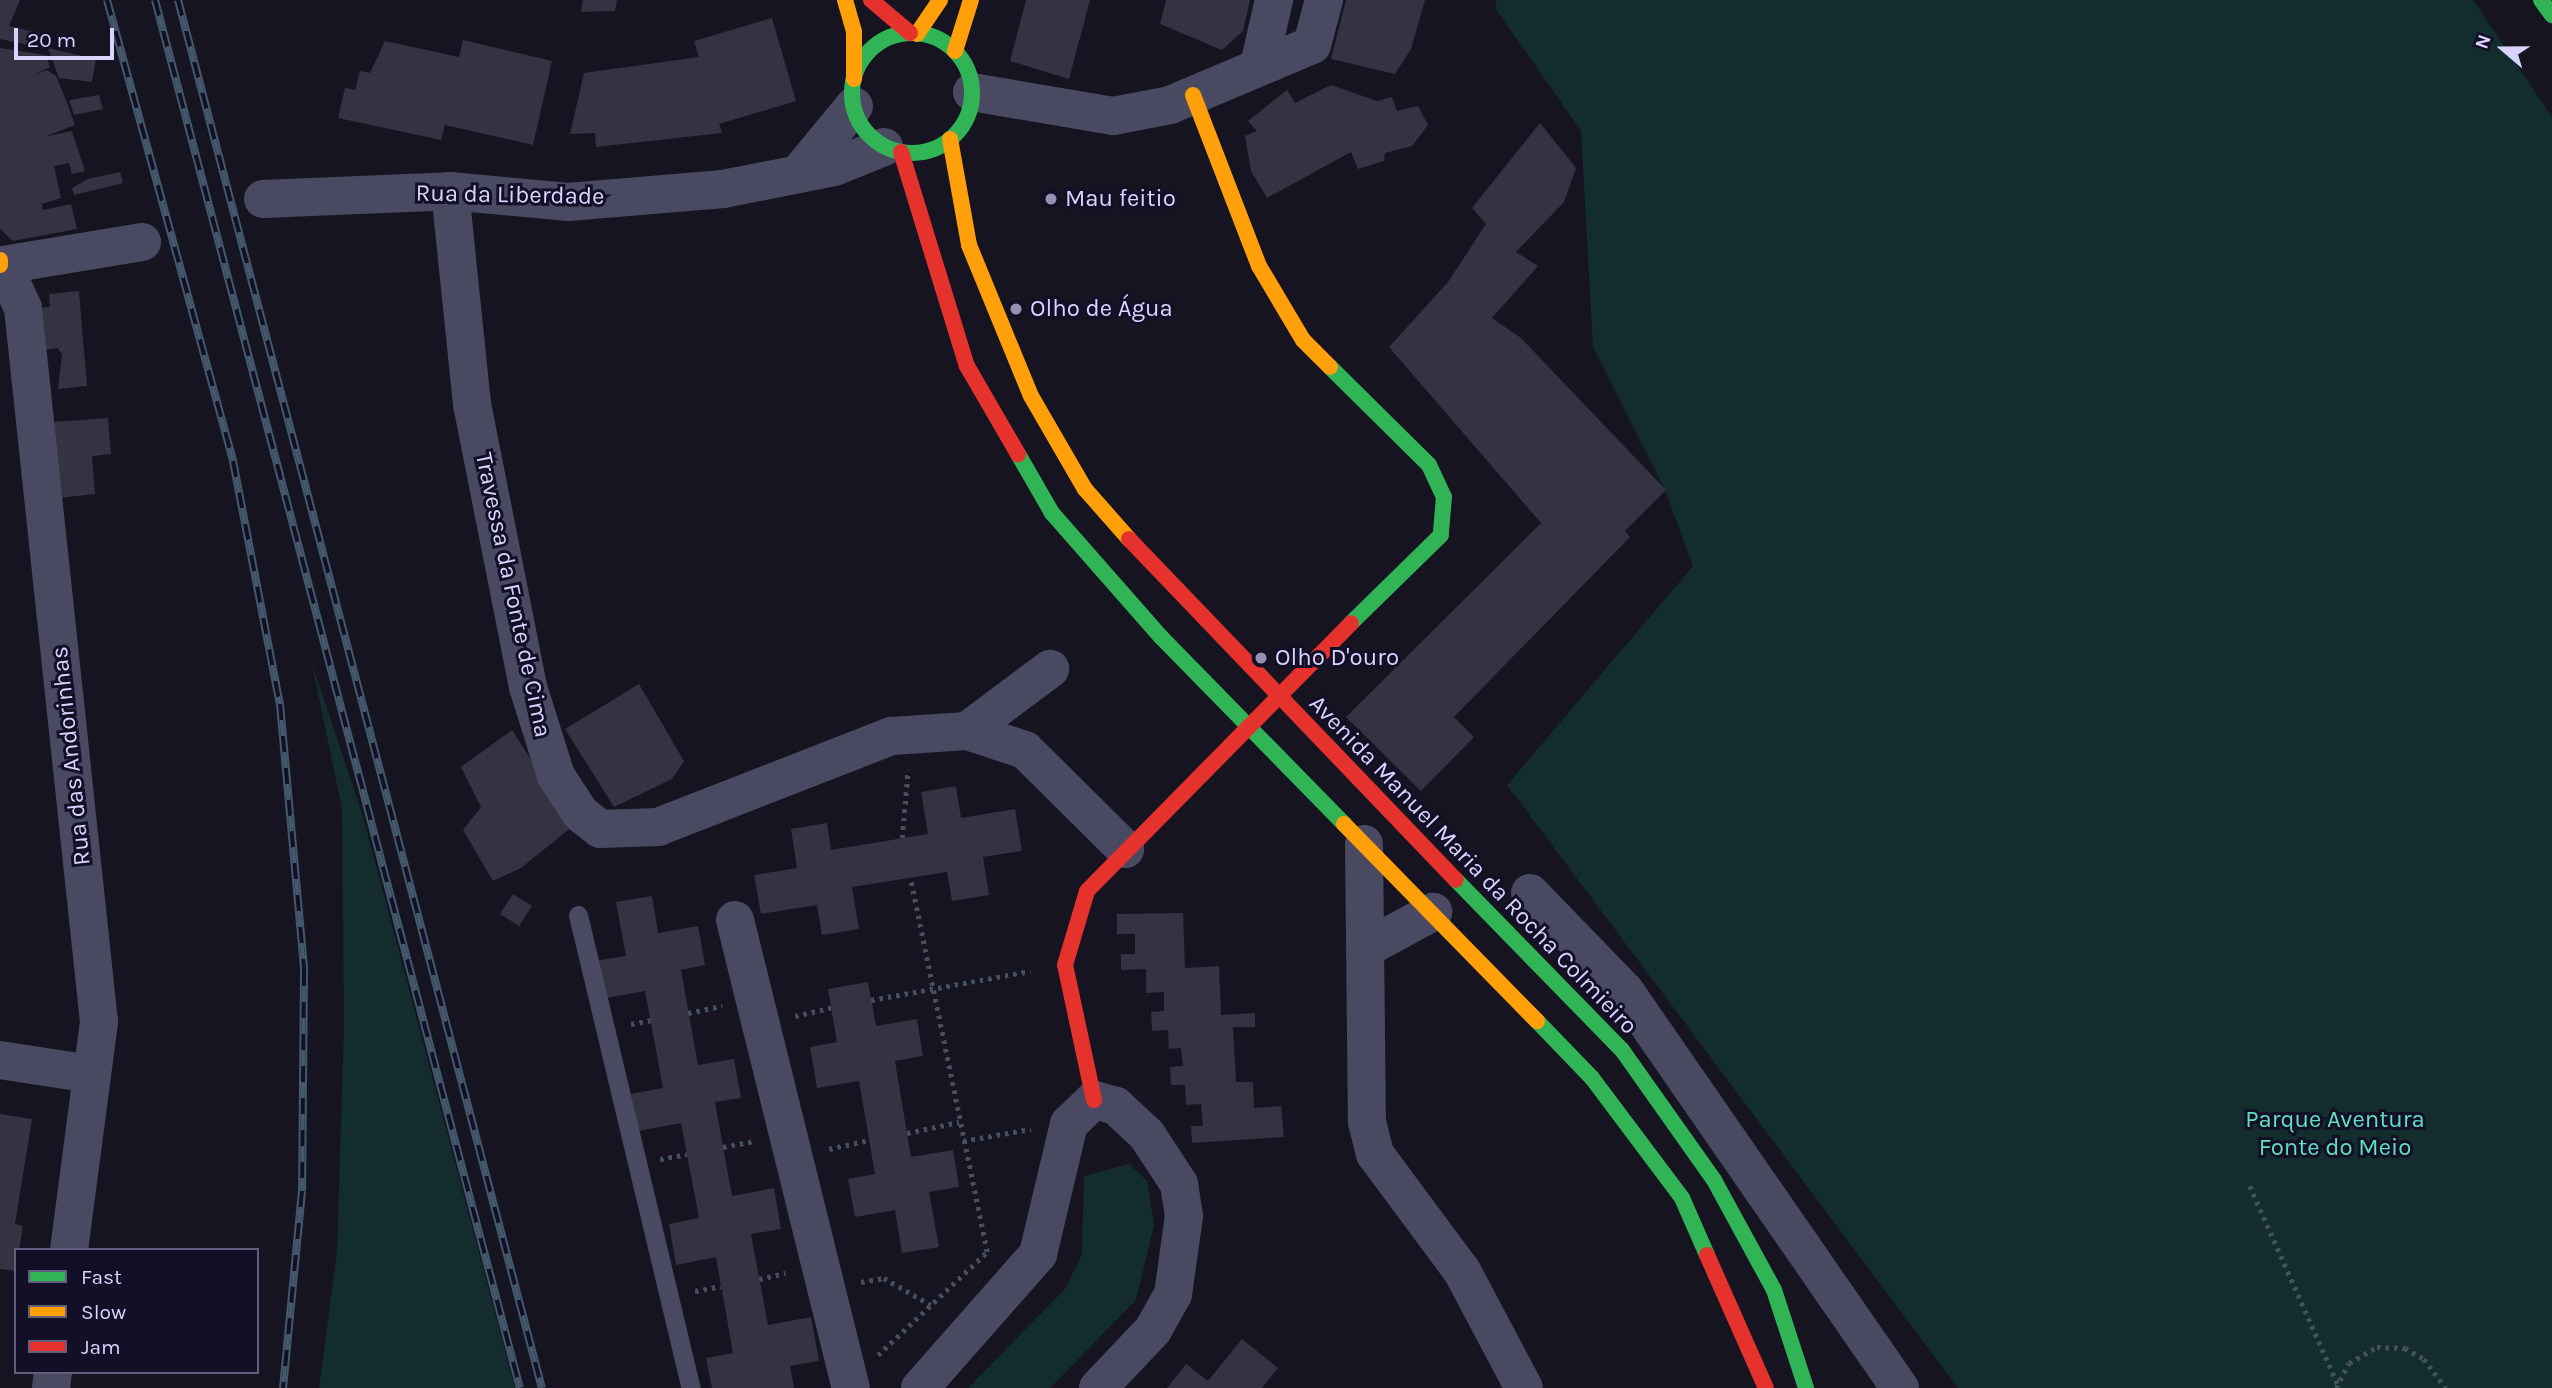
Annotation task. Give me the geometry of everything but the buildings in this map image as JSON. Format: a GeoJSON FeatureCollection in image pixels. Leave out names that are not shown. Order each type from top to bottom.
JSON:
{"type":"FeatureCollection","features":[{"type":"Feature","properties":{"kind":"main road"},"geometry":{"type":"LineString","coordinates":[[845,0],[854,32],[854,93],[860,122],[893,149],[967,366],[1005,436],[1052,513],[1161,637],[1249,723],[1592,1077],[1682,1198],[1766,1388]]}},
{"type":"Feature","properties":{"kind":"main road"},"geometry":{"type":"LineString","coordinates":[[871,0],[914,34],[956,51]]}},
{"type":"Feature","properties":{"kind":"main road"},"geometry":{"type":"LineString","coordinates":[[854,93],[874,47],[914,34],[940,0]]}},
{"type":"Feature","properties":{"kind":"main road"},"geometry":{"type":"LineString","coordinates":[[893,149],[935,149],[950,139],[970,110],[972,92],[956,51],[971,0]]}},
{"type":"Feature","properties":{"kind":"main road"},"geometry":{"type":"LineString","coordinates":[[2542,0],[2552,15]]}},
{"type":"Feature","properties":{"kind":"main road"},"geometry":{"type":"LineString","coordinates":[[1094,1100],[1065,965],[1087,891],[1299,672],[1441,535],[1444,497],[1429,465],[1303,340],[1259,266],[1193,95]]}},
{"type":"Feature","properties":{"kind":"main road","name":"Avenida Manuel Maria da Rocha Colmieiro"},"geometry":{"type":"LineString","coordinates":[[950,139],[969,245],[996,317],[1031,396],[1085,489],[1277,695],[1622,1050],[1714,1180],[1768,1278],[1806,1388]]}},
{"type":"Feature","properties":{"kind":"street"},"geometry":{"type":"LineString","coordinates":[[1259,65],[1274,0]]}},
{"type":"Feature","properties":{"kind":"street"},"geometry":{"type":"LineString","coordinates":[[972,92],[1113,116],[1193,95],[1312,45],[1325,0]]}},
{"type":"Feature","properties":{"kind":"street"},"geometry":{"type":"LineString","coordinates":[[798,174],[854,93]]}},
{"type":"Feature","properties":{"kind":"street","name":"Rua da Liberdade"},"geometry":{"type":"LineString","coordinates":[[263,199],[450,191],[568,202],[723,189],[798,174],[893,149]]}},
{"type":"Feature","properties":{"kind":"street","name":"Travessa da Fonte de Cima"},"geometry":{"type":"LineString","coordinates":[[450,191],[472,404],[528,687],[556,776],[581,814],[600,829],[658,827],[912,733],[967,731]]}},
{"type":"Feature","properties":{"kind":"street"},"geometry":{"type":"LineString","coordinates":[[1,264],[142,242]]}},
{"type":"Feature","properties":{"kind":"street","name":"Rua das Andorinhas"},"geometry":{"type":"LineString","coordinates":[[1,264],[23,308],[99,1022],[69,1248]]}},
{"type":"Feature","properties":{"kind":"street"},"geometry":{"type":"LineString","coordinates":[[967,731],[1050,669]]}},
{"type":"Feature","properties":{"kind":"street"},"geometry":{"type":"LineString","coordinates":[[967,731],[1025,750],[1125,849]]}},
{"type":"Feature","properties":{"kind":"street"},"geometry":{"type":"LineString","coordinates":[[1364,844],[1370,946],[1367,1122],[1375,1154],[1462,1271],[1524,1388]]}},
{"type":"Feature","properties":{"kind":"street"},"geometry":{"type":"LineString","coordinates":[[1530,893],[1625,990],[1900,1388]]}},
{"type":"Feature","properties":{"kind":"street"},"geometry":{"type":"LineString","coordinates":[[1370,946],[1433,912]]}},
{"type":"Feature","properties":{"kind":"street"},"geometry":{"type":"LineString","coordinates":[[735,920],[850,1385]]}},
{"type":"Feature","properties":{"kind":"street"},"geometry":{"type":"LineString","coordinates":[[0,1059],[91,1074]]}},
{"type":"Feature","properties":{"kind":"street"},"geometry":{"type":"LineString","coordinates":[[920,1388],[1038,1254],[1069,1124],[1094,1100],[1116,1106],[1147,1135],[1179,1184],[1184,1216],[1173,1294],[1153,1329],[1098,1388]]}},
{"type":"Feature","properties":{"kind":"lane"},"geometry":{"type":"LineString","coordinates":[[578,915],[691,1388]]}},
{"type":"Feature","properties":{"kind":"path"},"geometry":{"type":"LineString","coordinates":[[902,838],[912,733]]}},
{"type":"Feature","properties":{"kind":"path"},"geometry":{"type":"LineString","coordinates":[[850,1385],[986,1252],[910,878]]}},
{"type":"Feature","properties":{"kind":"path"},"geometry":{"type":"LineString","coordinates":[[871,1000],[1065,965]]}},
{"type":"Feature","properties":{"kind":"path"},"geometry":{"type":"LineString","coordinates":[[907,1133],[959,1122]]}},
{"type":"Feature","properties":{"kind":"path"},"geometry":{"type":"LineString","coordinates":[[963,1141],[1046,1126]]}},
{"type":"Feature","properties":{"kind":"path"},"geometry":{"type":"LineString","coordinates":[[2250,1186],[2337,1386]]}},
{"type":"Feature","properties":{"kind":"path"},"geometry":{"type":"LineString","coordinates":[[826,1289],[884,1278],[931,1305]]}},
{"type":"Feature","properties":{"kind":"path"},"geometry":{"type":"LineString","coordinates":[[2337,1386],[2349,1363],[2377,1347],[2405,1348],[2424,1359],[2446,1388]]}},
{"type":"Feature","properties":{"kind":"green space","name":"Parque Aventura Fonte do Meio"},"geometry":{"type":"Polygon","coordinates":[[[1497,0],[2473,0],[2552,117],[2552,1388],[1958,1388],[1507,785],[1693,566],[1665,490],[1593,347],[1581,131],[1495,8],[1497,0]]]}},
{"type":"Feature","properties":{"kind":"green space"},"geometry":{"type":"Polygon","coordinates":[[[312,664],[362,813],[515,1388],[319,1388],[337,1252],[344,1027],[342,809],[312,664]]]}},
{"type":"Feature","properties":{"kind":"green space"},"geometry":{"type":"Polygon","coordinates":[[[1129,1164],[1147,1181],[1154,1225],[1136,1300],[1050,1388],[968,1388],[1065,1289],[1082,1255],[1084,1176],[1129,1164]]]}},
{"type":"Feature","properties":{"kind":"railway"},"geometry":{"type":"LineString","coordinates":[[107,0],[233,461],[280,704],[304,970],[302,1191],[283,1388]]}},
{"type":"Feature","properties":{"kind":"railway"},"geometry":{"type":"LineString","coordinates":[[155,0],[520,1388]]}},
{"type":"Feature","properties":{"kind":"railway"},"geometry":{"type":"LineString","coordinates":[[178,0],[542,1388]]}},
{"type":"Feature","properties":{"kind":"traffic: fast"},"geometry":{"type":"LineString","coordinates":[[2541,0],[2552,15]]}},
{"type":"Feature","properties":{"kind":"traffic: fast"},"geometry":{"type":"LineString","coordinates":[[912,33],[935,38],[954,51],[967,70],[972,93],[967,116],[954,135],[935,148],[912,153],[889,148],[870,135],[857,116],[852,93],[857,70],[870,51],[889,38],[912,33]]}},
{"type":"Feature","properties":{"kind":"traffic: fast"},"geometry":{"type":"LineString","coordinates":[[1330,367],[1429,465],[1444,497],[1441,535],[1351,623]]}},
{"type":"Feature","properties":{"kind":"traffic: fast"},"geometry":{"type":"LineString","coordinates":[[1018,454],[1052,513],[1161,637],[1344,824]]}},
{"type":"Feature","properties":{"kind":"traffic: fast"},"geometry":{"type":"LineString","coordinates":[[1456,880],[1622,1050],[1714,1180],[1774,1290],[1806,1388]]}},
{"type":"Feature","properties":{"kind":"traffic: fast"},"geometry":{"type":"LineString","coordinates":[[1537,1021],[1592,1078],[1682,1198],[1707,1255]]}},
{"type":"Feature","properties":{"kind":"traffic: slow"},"geometry":{"type":"LineString","coordinates":[[845,0],[854,32],[854,79]]}},
{"type":"Feature","properties":{"kind":"traffic: slow"},"geometry":{"type":"LineString","coordinates":[[917,34],[940,0]]}},
{"type":"Feature","properties":{"kind":"traffic: slow"},"geometry":{"type":"LineString","coordinates":[[955,51],[971,0]]}},
{"type":"Feature","properties":{"kind":"traffic: slow"},"geometry":{"type":"LineString","coordinates":[[1193,95],[1259,266],[1303,340],[1330,367]]}},
{"type":"Feature","properties":{"kind":"traffic: slow"},"geometry":{"type":"LineString","coordinates":[[950,139],[969,245],[1031,396],[1085,489],[1129,539]]}},
{"type":"Feature","properties":{"kind":"traffic: slow"},"geometry":{"type":"LineString","coordinates":[[0,260],[0,265]]}},
{"type":"Feature","properties":{"kind":"traffic: slow"},"geometry":{"type":"LineString","coordinates":[[1344,824],[1537,1021]]}},
{"type":"Feature","properties":{"kind":"traffic: jam"},"geometry":{"type":"LineString","coordinates":[[871,0],[910,33]]}},
{"type":"Feature","properties":{"kind":"traffic: jam"},"geometry":{"type":"LineString","coordinates":[[901,152],[967,366],[1018,454]]}},
{"type":"Feature","properties":{"kind":"traffic: jam"},"geometry":{"type":"LineString","coordinates":[[1129,539],[1456,880]]}},
{"type":"Feature","properties":{"kind":"traffic: jam"},"geometry":{"type":"LineString","coordinates":[[1094,1100],[1065,965],[1087,891],[1351,623]]}},
{"type":"Feature","properties":{"kind":"traffic: jam"},"geometry":{"type":"LineString","coordinates":[[1707,1255],[1766,1388]]}},
{"type":"Feature","properties":{"kind":"place","name":"Mau feitio"},"geometry":{"type":"Point","coordinates":[1051,199]}},
{"type":"Feature","properties":{"kind":"place","name":"Olho de Água"},"geometry":{"type":"Point","coordinates":[1016,309]}},
{"type":"Feature","properties":{"kind":"place","name":"Olho D'ouro"},"geometry":{"type":"Point","coordinates":[1261,658]}}]}
